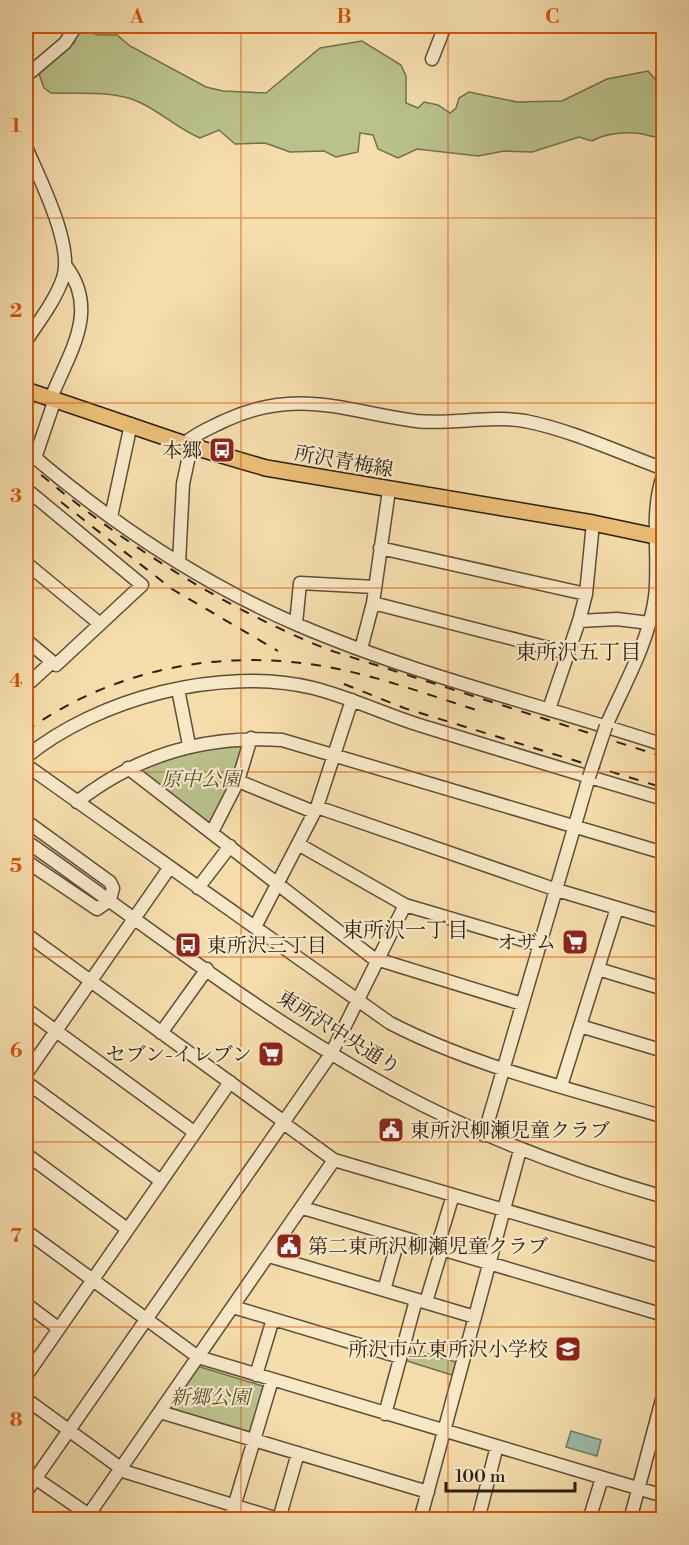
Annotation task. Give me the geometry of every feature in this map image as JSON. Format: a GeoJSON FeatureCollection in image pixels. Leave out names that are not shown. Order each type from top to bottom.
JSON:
{"type":"FeatureCollection","features":[{"type":"Feature","properties":{"kind":"main road","name":"所沢青梅線"},"geometry":{"type":"LineString","coordinates":[[26,390],[188,445],[266,468],[593,523],[660,537]]}},
{"type":"Feature","properties":{"kind":"street"},"geometry":{"type":"LineString","coordinates":[[26,76],[65,43],[76,26]]}},
{"type":"Feature","properties":{"kind":"street"},"geometry":{"type":"LineString","coordinates":[[432,59],[445,26]]}},
{"type":"Feature","properties":{"kind":"street"},"geometry":{"type":"LineString","coordinates":[[26,147],[53,213],[64,250],[66,266],[64,276],[52,301],[26,341]]}},
{"type":"Feature","properties":{"kind":"street"},"geometry":{"type":"LineString","coordinates":[[66,266],[78,285],[82,309],[81,322],[30,454],[111,517],[179,563],[296,624],[361,649],[663,745]]}},
{"type":"Feature","properties":{"kind":"street"},"geometry":{"type":"LineString","coordinates":[[179,563],[183,484],[188,445],[192,436],[241,413],[274,404],[324,404],[418,421],[475,419],[524,421],[560,430],[663,471],[657,497],[660,537],[658,566],[649,623],[606,726],[589,777],[484,1135]]}},
{"type":"Feature","properties":{"kind":"street"},"geometry":{"type":"LineString","coordinates":[[111,517],[131,424]]}},
{"type":"Feature","properties":{"kind":"street"},"geometry":{"type":"LineString","coordinates":[[26,489],[142,585],[56,665],[26,640]]}},
{"type":"Feature","properties":{"kind":"street"},"geometry":{"type":"LineString","coordinates":[[361,649],[373,603],[389,490]]}},
{"type":"Feature","properties":{"kind":"street"},"geometry":{"type":"LineString","coordinates":[[549,709],[586,594],[593,523]]}},
{"type":"Feature","properties":{"kind":"street"},"geometry":{"type":"LineString","coordinates":[[381,548],[586,594]]}},
{"type":"Feature","properties":{"kind":"street"},"geometry":{"type":"LineString","coordinates":[[26,563],[100,624]]}},
{"type":"Feature","properties":{"kind":"street"},"geometry":{"type":"LineString","coordinates":[[296,624],[300,583],[375,587]]}},
{"type":"Feature","properties":{"kind":"street"},"geometry":{"type":"LineString","coordinates":[[373,603],[568,653]]}},
{"type":"Feature","properties":{"kind":"street"},"geometry":{"type":"LineString","coordinates":[[579,621],[617,619],[649,623]]}},
{"type":"Feature","properties":{"kind":"street"},"geometry":{"type":"LineString","coordinates":[[26,686],[51,663]]}},
{"type":"Feature","properties":{"kind":"street"},"geometry":{"type":"LineString","coordinates":[[26,757],[65,729],[88,718],[178,689],[260,681],[311,688],[352,700],[422,726],[663,800]]}},
{"type":"Feature","properties":{"kind":"street"},"geometry":{"type":"LineString","coordinates":[[178,689],[189,745]]}},
{"type":"Feature","properties":{"kind":"street"},"geometry":{"type":"LineString","coordinates":[[255,927],[315,810],[352,700]]}},
{"type":"Feature","properties":{"kind":"street"},"geometry":{"type":"LineString","coordinates":[[212,832],[238,781],[251,738]]}},
{"type":"Feature","properties":{"kind":"street"},"geometry":{"type":"LineString","coordinates":[[77,802],[128,768],[189,745],[251,738],[282,740],[663,853]]}},
{"type":"Feature","properties":{"kind":"street"},"geometry":{"type":"LineString","coordinates":[[26,765],[357,1002],[413,1035],[504,1068],[663,1117]]}},
{"type":"Feature","properties":{"kind":"street"},"geometry":{"type":"LineString","coordinates":[[128,768],[377,960],[522,1004]]}},
{"type":"Feature","properties":{"kind":"street"},"geometry":{"type":"LineString","coordinates":[[238,781],[315,810],[557,890],[663,922]]}},
{"type":"Feature","properties":{"kind":"street"},"geometry":{"type":"LineString","coordinates":[[26,821],[110,882],[113,888],[110,900],[97,909],[26,861]]}},
{"type":"Feature","properties":{"kind":"street","name":"東所沢中央通り"},"geometry":{"type":"LineString","coordinates":[[26,841],[331,1053],[394,1090],[484,1135],[520,1150],[601,1179],[663,1197]]}},
{"type":"Feature","properties":{"kind":"street"},"geometry":{"type":"LineString","coordinates":[[298,844],[405,905],[540,945]]}},
{"type":"Feature","properties":{"kind":"street"},"geometry":{"type":"LineString","coordinates":[[198,888],[230,846]]}},
{"type":"Feature","properties":{"kind":"street"},"geometry":{"type":"LineString","coordinates":[[26,1074],[170,867]]}},
{"type":"Feature","properties":{"kind":"street"},"geometry":{"type":"LineString","coordinates":[[26,1492],[331,1053],[405,905]]}},
{"type":"Feature","properties":{"kind":"street"},"geometry":{"type":"LineString","coordinates":[[561,1086],[617,908]]}},
{"type":"Feature","properties":{"kind":"street"},"geometry":{"type":"LineString","coordinates":[[26,934],[334,1160],[663,1257]]}},
{"type":"Feature","properties":{"kind":"street"},"geometry":{"type":"LineString","coordinates":[[161,1033],[207,969]]}},
{"type":"Feature","properties":{"kind":"street"},"geometry":{"type":"LineString","coordinates":[[598,969],[663,989]]}},
{"type":"Feature","properties":{"kind":"street"},"geometry":{"type":"LineString","coordinates":[[26,1009],[194,1132]]}},
{"type":"Feature","properties":{"kind":"street"},"geometry":{"type":"LineString","coordinates":[[580,1026],[663,1051]]}},
{"type":"Feature","properties":{"kind":"street"},"geometry":{"type":"LineString","coordinates":[[26,1082],[161,1181]]}},
{"type":"Feature","properties":{"kind":"street"},"geometry":{"type":"LineString","coordinates":[[26,1374],[230,1082]]}},
{"type":"Feature","properties":{"kind":"street"},"geometry":{"type":"LineString","coordinates":[[420,1520],[520,1150]]}},
{"type":"Feature","properties":{"kind":"street"},"geometry":{"type":"LineString","coordinates":[[26,1154],[127,1229]]}},
{"type":"Feature","properties":{"kind":"street"},"geometry":{"type":"LineString","coordinates":[[35,1478],[87,1517],[303,1208],[334,1160]]}},
{"type":"Feature","properties":{"kind":"street"},"geometry":{"type":"LineString","coordinates":[[385,1414],[400,1357],[439,1248],[453,1195]]}},
{"type":"Feature","properties":{"kind":"street"},"geometry":{"type":"LineString","coordinates":[[303,1208],[663,1315]]}},
{"type":"Feature","properties":{"kind":"street"},"geometry":{"type":"LineString","coordinates":[[26,1230],[198,1357],[663,1496]]}},
{"type":"Feature","properties":{"kind":"street"},"geometry":{"type":"LineString","coordinates":[[384,1290],[399,1237]]}},
{"type":"Feature","properties":{"kind":"street"},"geometry":{"type":"LineString","coordinates":[[269,1256],[475,1317]]}},
{"type":"Feature","properties":{"kind":"street"},"geometry":{"type":"LineString","coordinates":[[26,1304],[58,1328]]}},
{"type":"Feature","properties":{"kind":"street"},"geometry":{"type":"LineString","coordinates":[[233,1307],[400,1357]]}},
{"type":"Feature","properties":{"kind":"street"},"geometry":{"type":"LineString","coordinates":[[256,1375],[273,1319]]}},
{"type":"Feature","properties":{"kind":"street"},"geometry":{"type":"LineString","coordinates":[[230,1520],[272,1380]]}},
{"type":"Feature","properties":{"kind":"street"},"geometry":{"type":"LineString","coordinates":[[630,1520],[638,1489],[659,1431],[663,1392]]}},
{"type":"Feature","properties":{"kind":"street"},"geometry":{"type":"LineString","coordinates":[[26,1399],[121,1469],[274,1518],[298,1453]]}},
{"type":"Feature","properties":{"kind":"street"},"geometry":{"type":"LineString","coordinates":[[160,1412],[428,1492]]}},
{"type":"Feature","properties":{"kind":"street"},"geometry":{"type":"LineString","coordinates":[[478,1520],[497,1446]]}},
{"type":"Feature","properties":{"kind":"street"},"geometry":{"type":"LineString","coordinates":[[589,1520],[602,1478]]}},
{"type":"Feature","properties":{"kind":"green space"},"geometry":{"type":"Polygon","coordinates":[[[81,28],[98,35],[117,35],[130,46],[206,87],[223,91],[266,93],[320,48],[362,41],[401,65],[406,76],[406,103],[418,108],[424,102],[438,105],[450,113],[456,108],[459,98],[469,92],[517,102],[562,101],[607,79],[648,71],[663,88],[663,144],[659,137],[624,133],[607,135],[592,141],[579,137],[532,152],[504,151],[478,156],[417,149],[398,158],[378,149],[373,135],[360,133],[358,152],[336,157],[324,151],[290,152],[265,143],[235,144],[219,130],[200,138],[147,106],[128,98],[96,93],[51,93],[44,88],[38,71],[74,43],[81,28]]]}},
{"type":"Feature","properties":{"kind":"green space","name":"原中公園"},"geometry":{"type":"Polygon","coordinates":[[[244,744],[235,779],[208,826],[139,772],[139,767],[198,747],[244,744]]]}},
{"type":"Feature","properties":{"kind":"green space"},"geometry":{"type":"Polygon","coordinates":[[[407,1348],[456,1362],[452,1375],[404,1360],[407,1348]]]}},
{"type":"Feature","properties":{"kind":"green space","name":"新郷公園"},"geometry":{"type":"Polygon","coordinates":[[[197,1366],[266,1387],[251,1435],[168,1408],[197,1366]]]}},
{"type":"Feature","properties":{"kind":"shaded area"},"geometry":{"type":"Polygon","coordinates":[[[571,1431],[601,1440],[597,1456],[566,1447],[571,1431]]]}},
{"type":"Feature","properties":{"kind":"railway"},"geometry":{"type":"LineString","coordinates":[[26,462],[95,518],[132,544],[208,591],[288,632],[329,650],[664,757]]}},
{"type":"Feature","properties":{"kind":"railway"},"geometry":{"type":"LineString","coordinates":[[61,502],[172,589],[278,651]]}},
{"type":"Feature","properties":{"kind":"railway"},"geometry":{"type":"LineString","coordinates":[[26,731],[62,708],[99,690],[138,676],[218,661],[260,660],[301,663],[343,670],[396,684],[483,712]]}},
{"type":"Feature","properties":{"kind":"railway"},"geometry":{"type":"LineString","coordinates":[[344,684],[404,708],[664,788]]}},
{"type":"Feature","properties":{"kind":"place","name":"本郷"},"geometry":{"type":"Point","coordinates":[222,450]}},
{"type":"Feature","properties":{"kind":"place","name":"オザム"},"geometry":{"type":"Point","coordinates":[575,942]}},
{"type":"Feature","properties":{"kind":"place","name":"東所沢三丁目"},"geometry":{"type":"Point","coordinates":[188,945]}},
{"type":"Feature","properties":{"kind":"place","name":"セブン-イレブン"},"geometry":{"type":"Point","coordinates":[271,1054]}},
{"type":"Feature","properties":{"kind":"place","name":"東所沢柳瀬児童クラブ"},"geometry":{"type":"Point","coordinates":[391,1130]}},
{"type":"Feature","properties":{"kind":"place","name":"第二東所沢柳瀬児童クラブ"},"geometry":{"type":"Point","coordinates":[289,1246]}},
{"type":"Feature","properties":{"kind":"place","name":"所沢市立東所沢小学校"},"geometry":{"type":"Point","coordinates":[568,1349]}},
{"type":"Feature","properties":{"kind":"district","name":"東所沢五丁目"},"geometry":{"type":"Point","coordinates":[578,652]}},
{"type":"Feature","properties":{"kind":"district","name":"東所沢一丁目"},"geometry":{"type":"Point","coordinates":[405,930]}}]}
